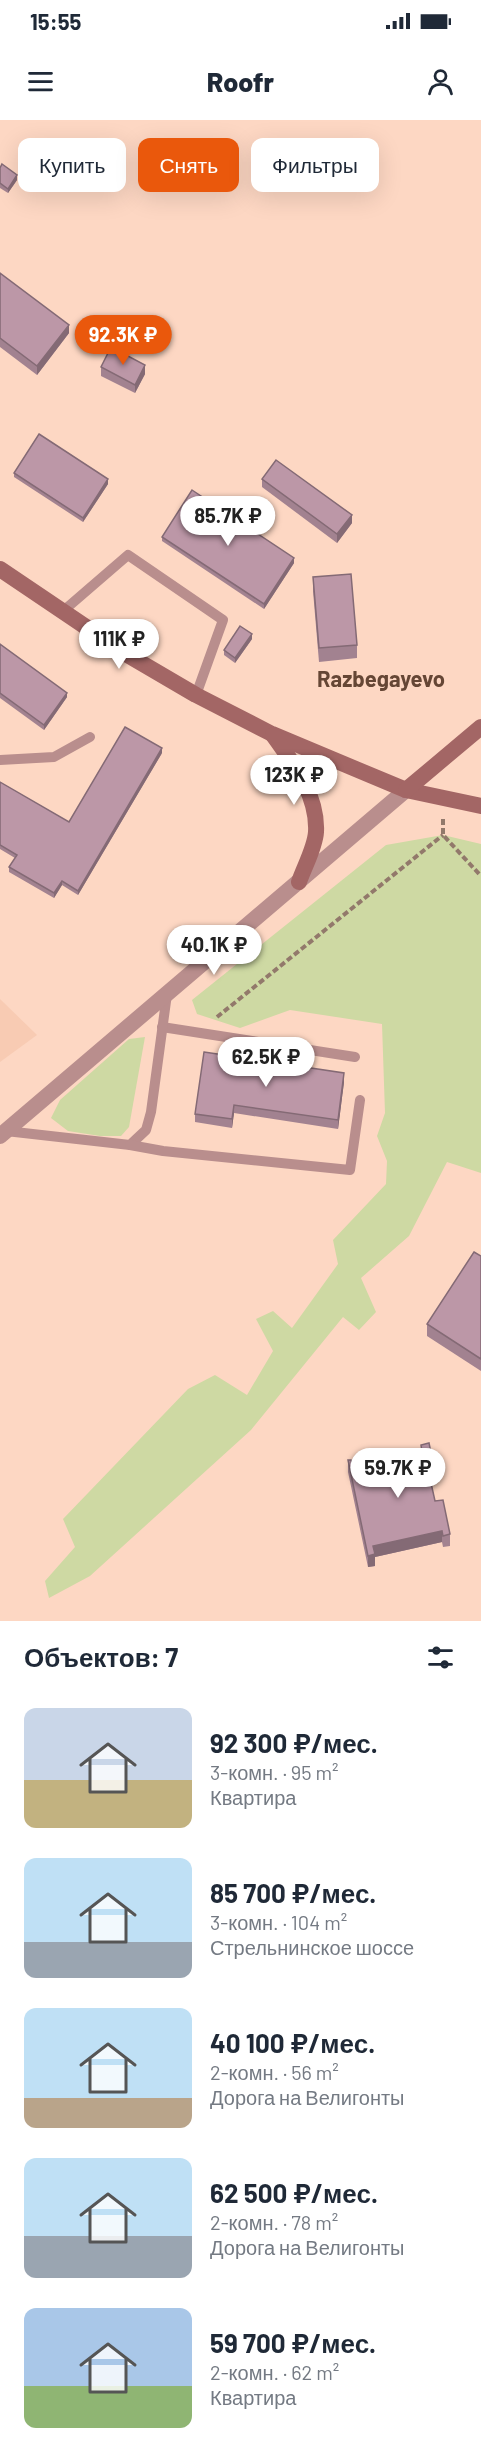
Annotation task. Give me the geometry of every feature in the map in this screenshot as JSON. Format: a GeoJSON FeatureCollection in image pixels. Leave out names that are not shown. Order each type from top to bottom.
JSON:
{"type":"FeatureCollection","features":[{"type":"Feature","properties":{"kind":"main road"},"geometry":{"type":"LineString","coordinates":[[0,569],[126,654],[196,695],[272,734],[406,790],[481,806]]}},
{"type":"Feature","properties":{"kind":"main road"},"geometry":{"type":"LineString","coordinates":[[406,790],[481,727]]}},
{"type":"Feature","properties":{"kind":"main road"},"geometry":{"type":"LineString","coordinates":[[272,734],[304,782],[313,809],[316,834],[298,882]]}},
{"type":"Feature","properties":{"kind":"street"},"geometry":{"type":"LineString","coordinates":[[3,1133],[406,790]]}},
{"type":"Feature","properties":{"kind":"lane"},"geometry":{"type":"LineString","coordinates":[[62,612],[128,555],[223,620],[196,695]]}},
{"type":"Feature","properties":{"kind":"lane"},"geometry":{"type":"LineString","coordinates":[[0,760],[54,757],[90,737]]}},
{"type":"Feature","properties":{"kind":"lane"},"geometry":{"type":"LineString","coordinates":[[130,1145],[146,1130],[151,1112],[168,993]]}},
{"type":"Feature","properties":{"kind":"lane"},"geometry":{"type":"LineString","coordinates":[[162,1027],[355,1057]]}},
{"type":"Feature","properties":{"kind":"lane"},"geometry":{"type":"LineString","coordinates":[[3,1133],[350,1170],[360,1100]]}},
{"type":"Feature","properties":{"kind":"path"},"geometry":{"type":"LineString","coordinates":[[442,797],[443,835],[481,876]]}},
{"type":"Feature","properties":{"kind":"path"},"geometry":{"type":"LineString","coordinates":[[198,1032],[443,835]]}},
{"type":"Feature","properties":{"kind":"shaded area"},"geometry":{"type":"Polygon","coordinates":[[[0,999],[37,1035],[0,1062],[0,999]]]}},
{"type":"Feature","properties":{"kind":"green space"},"geometry":{"type":"Polygon","coordinates":[[[443,835],[481,844],[481,1173],[447,1162],[409,1236],[361,1278],[376,1312],[359,1330],[343,1317],[251,1430],[90,1576],[49,1598],[45,1581],[75,1547],[63,1519],[188,1389],[215,1375],[247,1395],[273,1351],[256,1319],[273,1311],[292,1328],[338,1264],[333,1240],[386,1184],[387,1161],[377,1136],[385,1113],[382,1024],[290,1010],[240,1028],[197,1014],[192,1000],[386,845],[443,835]]]}},
{"type":"Feature","properties":{"kind":"green space"},"geometry":{"type":"Polygon","coordinates":[[[145,1037],[129,1127],[121,1136],[100,1136],[68,1131],[51,1118],[60,1100],[129,1039],[145,1037]]]}},
{"type":"Feature","properties":{"kind":"building"},"geometry":{"type":"Polygon","coordinates":[[[2,164],[17,175],[8,189],[0,183],[2,164]]]}},
{"type":"Feature","properties":{"kind":"building"},"geometry":{"type":"Polygon","coordinates":[[[0,273],[69,325],[37,366],[0,338],[0,273]]]}},
{"type":"Feature","properties":{"kind":"building"},"geometry":{"type":"Polygon","coordinates":[[[111,347],[145,365],[135,385],[101,367],[111,347]]]}},
{"type":"Feature","properties":{"kind":"building"},"geometry":{"type":"Polygon","coordinates":[[[39,434],[108,479],[83,518],[14,473],[39,434]]]}},
{"type":"Feature","properties":{"kind":"building"},"geometry":{"type":"Polygon","coordinates":[[[276,460],[352,515],[337,534],[262,479],[276,460]]]}},
{"type":"Feature","properties":{"kind":"building"},"geometry":{"type":"Polygon","coordinates":[[[192,490],[294,558],[264,604],[162,537],[192,490]]]}},
{"type":"Feature","properties":{"kind":"building"},"geometry":{"type":"Polygon","coordinates":[[[351,574],[357,645],[319,648],[313,577],[351,574]]]}},
{"type":"Feature","properties":{"kind":"building"},"geometry":{"type":"Polygon","coordinates":[[[240,626],[252,634],[235,658],[224,650],[240,626]]]}},
{"type":"Feature","properties":{"kind":"building"},"geometry":{"type":"Polygon","coordinates":[[[0,644],[67,693],[44,725],[0,693],[0,644]]]}},
{"type":"Feature","properties":{"kind":"building"},"geometry":{"type":"Polygon","coordinates":[[[125,727],[162,748],[78,891],[62,881],[54,893],[9,867],[17,855],[0,845],[0,782],[69,822],[125,727]]]}},
{"type":"Feature","properties":{"kind":"building"},"geometry":{"type":"Polygon","coordinates":[[[204,1052],[344,1073],[338,1120],[234,1105],[232,1119],[195,1114],[204,1052]]]}},
{"type":"Feature","properties":{"kind":"building"},"geometry":{"type":"Polygon","coordinates":[[[474,1252],[481,1256],[481,1359],[427,1324],[474,1252]]]}},
{"type":"Feature","properties":{"kind":"building"},"geometry":{"type":"Polygon","coordinates":[[[429,1443],[435,1472],[429,1474],[435,1501],[443,1500],[450,1534],[443,1536],[442,1531],[373,1546],[375,1554],[368,1556],[348,1460],[351,1460],[353,1467],[422,1452],[421,1445],[429,1443]]]}},
{"type":"Feature","properties":{"kind":"district","name":"Razbegayevo"},"geometry":{"type":"Point","coordinates":[381,679]}}]}
